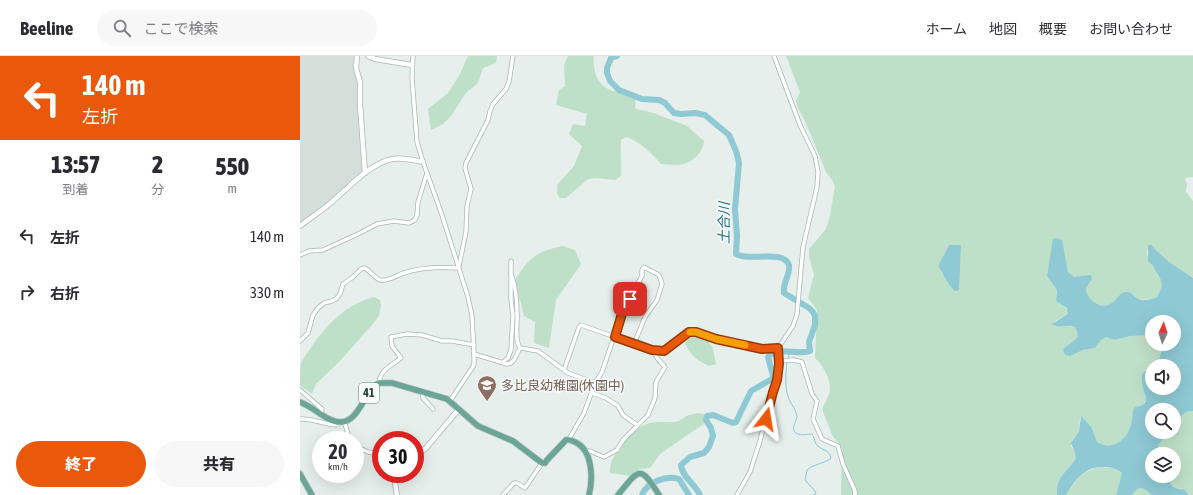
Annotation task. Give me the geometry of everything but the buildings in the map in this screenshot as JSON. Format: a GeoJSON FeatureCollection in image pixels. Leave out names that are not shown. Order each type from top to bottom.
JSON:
{"type":"FeatureCollection","features":[{"type":"Feature","properties":{"kind":"main road","name":"41"},"geometry":{"type":"LineString","coordinates":[[342,422],[355,416],[370,391],[379,383],[392,383],[450,401],[478,426],[513,441],[542,463]]}},
{"type":"Feature","properties":{"kind":"main road"},"geometry":{"type":"LineString","coordinates":[[300,402],[329,419],[342,422]]}},
{"type":"Feature","properties":{"kind":"main road"},"geometry":{"type":"LineString","coordinates":[[542,463],[545,463],[563,442],[569,439],[579,444],[585,451],[591,471],[592,478],[589,495]]}},
{"type":"Feature","properties":{"kind":"main road"},"geometry":{"type":"LineString","coordinates":[[300,474],[312,495]]}},
{"type":"Feature","properties":{"kind":"main road"},"geometry":{"type":"LineString","coordinates":[[618,495],[631,479],[638,474],[645,474],[659,495]]}},
{"type":"Feature","properties":{"kind":"street"},"geometry":{"type":"LineString","coordinates":[[356,56],[356,68],[360,82],[360,104],[365,173]]}},
{"type":"Feature","properties":{"kind":"street"},"geometry":{"type":"LineString","coordinates":[[368,56],[375,59],[412,65]]}},
{"type":"Feature","properties":{"kind":"street"},"geometry":{"type":"LineString","coordinates":[[413,56],[412,65],[417,142],[422,162],[441,212],[471,308],[474,366],[450,401]]}},
{"type":"Feature","properties":{"kind":"street"},"geometry":{"type":"LineString","coordinates":[[458,268],[466,232],[466,206],[471,189],[465,168],[466,163],[488,120],[493,104],[506,89],[509,82],[512,56]]}},
{"type":"Feature","properties":{"kind":"street"},"geometry":{"type":"LineString","coordinates":[[737,495],[750,472],[777,380],[779,361],[778,348],[793,326],[797,314],[804,248],[817,187],[818,172],[815,156],[791,103],[774,56]]}},
{"type":"Feature","properties":{"kind":"street"},"geometry":{"type":"LineString","coordinates":[[300,226],[327,206],[365,173],[380,163],[393,159],[405,159],[422,162]]}},
{"type":"Feature","properties":{"kind":"street"},"geometry":{"type":"LineString","coordinates":[[300,255],[309,251],[323,250],[377,224],[394,221],[409,223],[414,220],[417,216],[418,202],[427,173]]}},
{"type":"Feature","properties":{"kind":"street"},"geometry":{"type":"LineString","coordinates":[[503,362],[508,358],[511,350],[513,315],[511,300],[511,262]]}},
{"type":"Feature","properties":{"kind":"street"},"geometry":{"type":"LineString","coordinates":[[300,341],[308,333],[313,315],[318,308],[324,303],[336,299],[340,294],[343,284],[361,269],[365,268],[380,280],[384,280],[394,278],[406,272],[440,267],[458,268]]}},
{"type":"Feature","properties":{"kind":"street"},"geometry":{"type":"LineString","coordinates":[[569,439],[584,413],[595,383],[602,372],[624,307],[642,276],[642,270],[644,267],[659,275],[662,284],[657,300],[645,317],[634,344]]}},
{"type":"Feature","properties":{"kind":"street"},"geometry":{"type":"LineString","coordinates":[[474,354],[511,363],[520,348],[518,345],[517,330],[517,301],[511,274]]}},
{"type":"Feature","properties":{"kind":"street"},"geometry":{"type":"LineString","coordinates":[[564,370],[579,326],[581,325],[652,350],[664,351],[689,332],[696,332],[716,339],[762,349],[778,348]]}},
{"type":"Feature","properties":{"kind":"street"},"geometry":{"type":"LineString","coordinates":[[379,383],[380,376],[383,371],[401,358],[392,346],[391,337],[407,334],[422,334],[442,341],[452,341],[474,345]]}},
{"type":"Feature","properties":{"kind":"street"},"geometry":{"type":"LineString","coordinates":[[520,348],[538,351],[564,370],[595,383]]}},
{"type":"Feature","properties":{"kind":"street"},"geometry":{"type":"LineString","coordinates":[[585,451],[590,451],[604,457],[617,450],[623,440],[648,415],[655,398],[656,382],[665,367],[652,350]]}},
{"type":"Feature","properties":{"kind":"street"},"geometry":{"type":"LineString","coordinates":[[779,361],[794,360],[802,362],[812,394],[817,401],[813,419],[822,440],[838,446],[843,464],[855,491],[855,495]]}},
{"type":"Feature","properties":{"kind":"street"},"geometry":{"type":"LineString","coordinates":[[300,390],[322,409],[321,414]]}},
{"type":"Feature","properties":{"kind":"street"},"geometry":{"type":"LineString","coordinates":[[422,392],[423,398],[433,410]]}},
{"type":"Feature","properties":{"kind":"street"},"geometry":{"type":"LineString","coordinates":[[592,392],[606,398],[618,406],[623,415],[637,425]]}},
{"type":"Feature","properties":{"kind":"street"},"geometry":{"type":"LineString","coordinates":[[424,450],[459,410]]}},
{"type":"Feature","properties":{"kind":"street"},"geometry":{"type":"LineString","coordinates":[[300,418],[330,425],[338,425],[342,422],[346,431]]}},
{"type":"Feature","properties":{"kind":"street"},"geometry":{"type":"LineString","coordinates":[[503,495],[514,483],[517,482],[525,488],[542,463]]}},
{"type":"Feature","properties":{"kind":"street"},"geometry":{"type":"LineString","coordinates":[[395,483],[397,495]]}},
{"type":"Feature","properties":{"kind":"shaded area"},"geometry":{"type":"Polygon","coordinates":[[[300,56],[354,56],[353,68],[357,83],[362,171],[326,204],[300,223],[300,56]]]}},
{"type":"Feature","properties":{"kind":"green space"},"geometry":{"type":"Polygon","coordinates":[[[468,56],[497,56],[496,63],[483,68],[476,85],[466,93],[451,116],[443,124],[431,130],[428,109],[448,93],[460,74],[468,56]]]}},
{"type":"Feature","properties":{"kind":"green space"},"geometry":{"type":"Polygon","coordinates":[[[568,56],[594,56],[594,67],[597,78],[604,86],[614,91],[628,91],[635,93],[636,109],[654,113],[687,126],[704,141],[700,152],[688,163],[675,165],[661,164],[641,145],[626,137],[621,140],[621,176],[615,180],[596,178],[588,179],[566,198],[560,198],[557,194],[557,185],[574,166],[582,146],[569,134],[573,124],[585,126],[587,114],[556,105],[559,90],[565,86],[564,65],[568,56]]]}},
{"type":"Feature","properties":{"kind":"green space"},"geometry":{"type":"Polygon","coordinates":[[[786,56],[1193,56],[1193,177],[1185,178],[1187,185],[1186,191],[1193,201],[1193,278],[1169,262],[1152,245],[1150,245],[1147,250],[1147,255],[1161,280],[1162,285],[1157,297],[1143,300],[1129,292],[1125,292],[1111,304],[1104,306],[1097,304],[1090,299],[1088,295],[1086,288],[1092,279],[1072,276],[1067,269],[1063,248],[1052,243],[1047,276],[1057,290],[1056,298],[1068,310],[1068,314],[1054,322],[1072,326],[1079,332],[1079,336],[1076,340],[1063,349],[1070,356],[1083,350],[1095,348],[1101,340],[1106,337],[1116,340],[1130,336],[1145,335],[1145,351],[1161,351],[1159,359],[1145,359],[1145,371],[1142,374],[1146,400],[1142,406],[1135,407],[1131,425],[1123,439],[1112,445],[1102,445],[1097,442],[1092,428],[1080,417],[1079,431],[1072,441],[1071,446],[1074,450],[1076,458],[1060,479],[1058,483],[1057,495],[841,495],[842,448],[832,435],[822,409],[829,393],[830,384],[825,372],[815,358],[817,310],[808,298],[814,275],[809,257],[809,249],[826,229],[830,216],[835,186],[826,172],[796,101],[800,92],[786,56]],[[949,245],[938,266],[943,275],[961,245],[949,245]]]}},
{"type":"Feature","properties":{"kind":"green space"},"geometry":{"type":"Polygon","coordinates":[[[562,246],[575,250],[581,264],[556,300],[549,348],[534,343],[535,322],[524,316],[515,280],[529,261],[534,257],[545,251],[562,246]]]}},
{"type":"Feature","properties":{"kind":"green space"},"geometry":{"type":"Polygon","coordinates":[[[374,297],[380,300],[381,305],[379,316],[339,362],[316,384],[312,394],[300,385],[301,363],[303,359],[322,332],[345,310],[364,300],[374,297]]]}},
{"type":"Feature","properties":{"kind":"green space"},"geometry":{"type":"Polygon","coordinates":[[[689,338],[706,338],[713,348],[716,364],[709,366],[698,360],[689,351],[685,343],[689,338]]]}},
{"type":"Feature","properties":{"kind":"green space"},"geometry":{"type":"Polygon","coordinates":[[[1187,411],[1193,411],[1193,495],[1189,495],[1185,491],[1170,483],[1181,483],[1181,447],[1158,447],[1163,439],[1181,439],[1181,417],[1187,411]]]}},
{"type":"Feature","properties":{"kind":"green space"},"geometry":{"type":"Polygon","coordinates":[[[698,413],[704,414],[707,418],[705,423],[660,454],[650,468],[639,469],[630,476],[610,473],[610,466],[618,450],[630,436],[644,425],[657,422],[675,422],[698,413]]]}},
{"type":"Feature","properties":{"kind":"green space"},"geometry":{"type":"Polygon","coordinates":[[[1100,467],[1114,468],[1122,473],[1116,495],[1066,495],[1080,477],[1088,471],[1100,467]]]}},
{"type":"Feature","properties":{"kind":"green space"},"geometry":{"type":"Polygon","coordinates":[[[1140,488],[1152,495],[1132,495],[1137,489],[1140,488]]]}},
{"type":"Feature","properties":{"kind":"water"},"geometry":{"type":"Polygon","coordinates":[[[1056,238],[1062,240],[1068,272],[1074,277],[1091,275],[1092,279],[1086,288],[1087,292],[1090,299],[1100,305],[1104,306],[1111,304],[1123,292],[1129,292],[1136,298],[1143,300],[1149,300],[1157,297],[1162,286],[1160,278],[1148,261],[1149,245],[1152,245],[1169,262],[1193,278],[1193,411],[1184,413],[1181,416],[1181,403],[1145,403],[1145,395],[1181,395],[1181,359],[1159,359],[1162,351],[1181,351],[1181,315],[1145,315],[1145,335],[1130,336],[1115,340],[1106,337],[1101,340],[1095,348],[1083,350],[1070,356],[1065,355],[1063,349],[1078,336],[1077,331],[1072,326],[1056,326],[1052,324],[1068,314],[1067,308],[1056,301],[1057,290],[1047,276],[1053,239],[1056,238]]]}},
{"type":"Feature","properties":{"kind":"water"},"geometry":{"type":"Polygon","coordinates":[[[949,245],[961,245],[959,290],[955,291],[950,286],[938,266],[949,245]]]}},
{"type":"Feature","properties":{"kind":"water"},"geometry":{"type":"Polygon","coordinates":[[[1145,371],[1145,394],[1143,386],[1142,375],[1145,371]]]}},
{"type":"Feature","properties":{"kind":"water"},"geometry":{"type":"Polygon","coordinates":[[[1145,403],[1145,439],[1163,439],[1158,447],[1145,447],[1145,483],[1170,483],[1178,489],[1185,490],[1189,495],[1152,495],[1140,488],[1137,489],[1132,495],[1116,495],[1122,473],[1114,468],[1097,467],[1086,471],[1081,475],[1066,495],[1057,495],[1057,488],[1060,478],[1076,458],[1071,443],[1079,431],[1081,416],[1092,428],[1097,442],[1104,445],[1112,445],[1117,444],[1124,439],[1130,428],[1134,408],[1145,403]]]}},
{"type":"Feature","properties":{"kind":"waterway","name":"土合川"},"geometry":{"type":"LineString","coordinates":[[617,56],[611,58],[607,68],[607,73],[610,81],[619,90],[642,99],[659,100],[665,103],[674,113],[695,113],[705,115],[729,135],[736,151],[739,163],[735,209],[737,236],[736,254],[749,257],[773,257],[786,260],[789,265],[789,271],[784,286],[784,293],[809,308],[815,316],[815,325],[809,342],[810,351],[783,351],[777,352],[768,357],[773,376],[772,379],[751,391],[736,422],[733,423],[713,415],[707,416],[706,420],[711,428],[713,436],[709,447],[704,453],[690,457],[681,465],[686,477],[700,495]]}},
{"type":"Feature","properties":{"kind":"waterway","name":"土合川"},"geometry":{"type":"LineString","coordinates":[[788,358],[790,352]]}},
{"type":"Feature","properties":{"kind":"waterway"},"geometry":{"type":"LineString","coordinates":[[787,361],[786,390],[797,416],[794,431],[800,435],[812,434],[817,445],[828,452],[831,458],[807,470],[805,480],[815,491],[816,494],[813,495]]}},
{"type":"Feature","properties":{"kind":"waterway","name":"土合川"},"geometry":{"type":"LineString","coordinates":[[642,495],[644,490],[652,483],[668,478],[679,479],[689,495]]}},
{"type":"Feature","properties":{"kind":"slow traffic"},"geometry":{"type":"LineString","coordinates":[[690,332],[696,332],[716,339],[745,345]]}},
{"type":"Feature","properties":{"kind":"place","name":"多比良幼稚園(休園中)"},"geometry":{"type":"Point","coordinates":[487,402]}},
{"type":"Feature","properties":{"kind":"route"},"geometry":{"type":"LineString","coordinates":[[630,299],[624,307],[615,337],[652,350],[662,352],[689,332],[696,332],[716,339],[762,349],[778,348],[779,364],[777,380],[766,419]]}}]}
